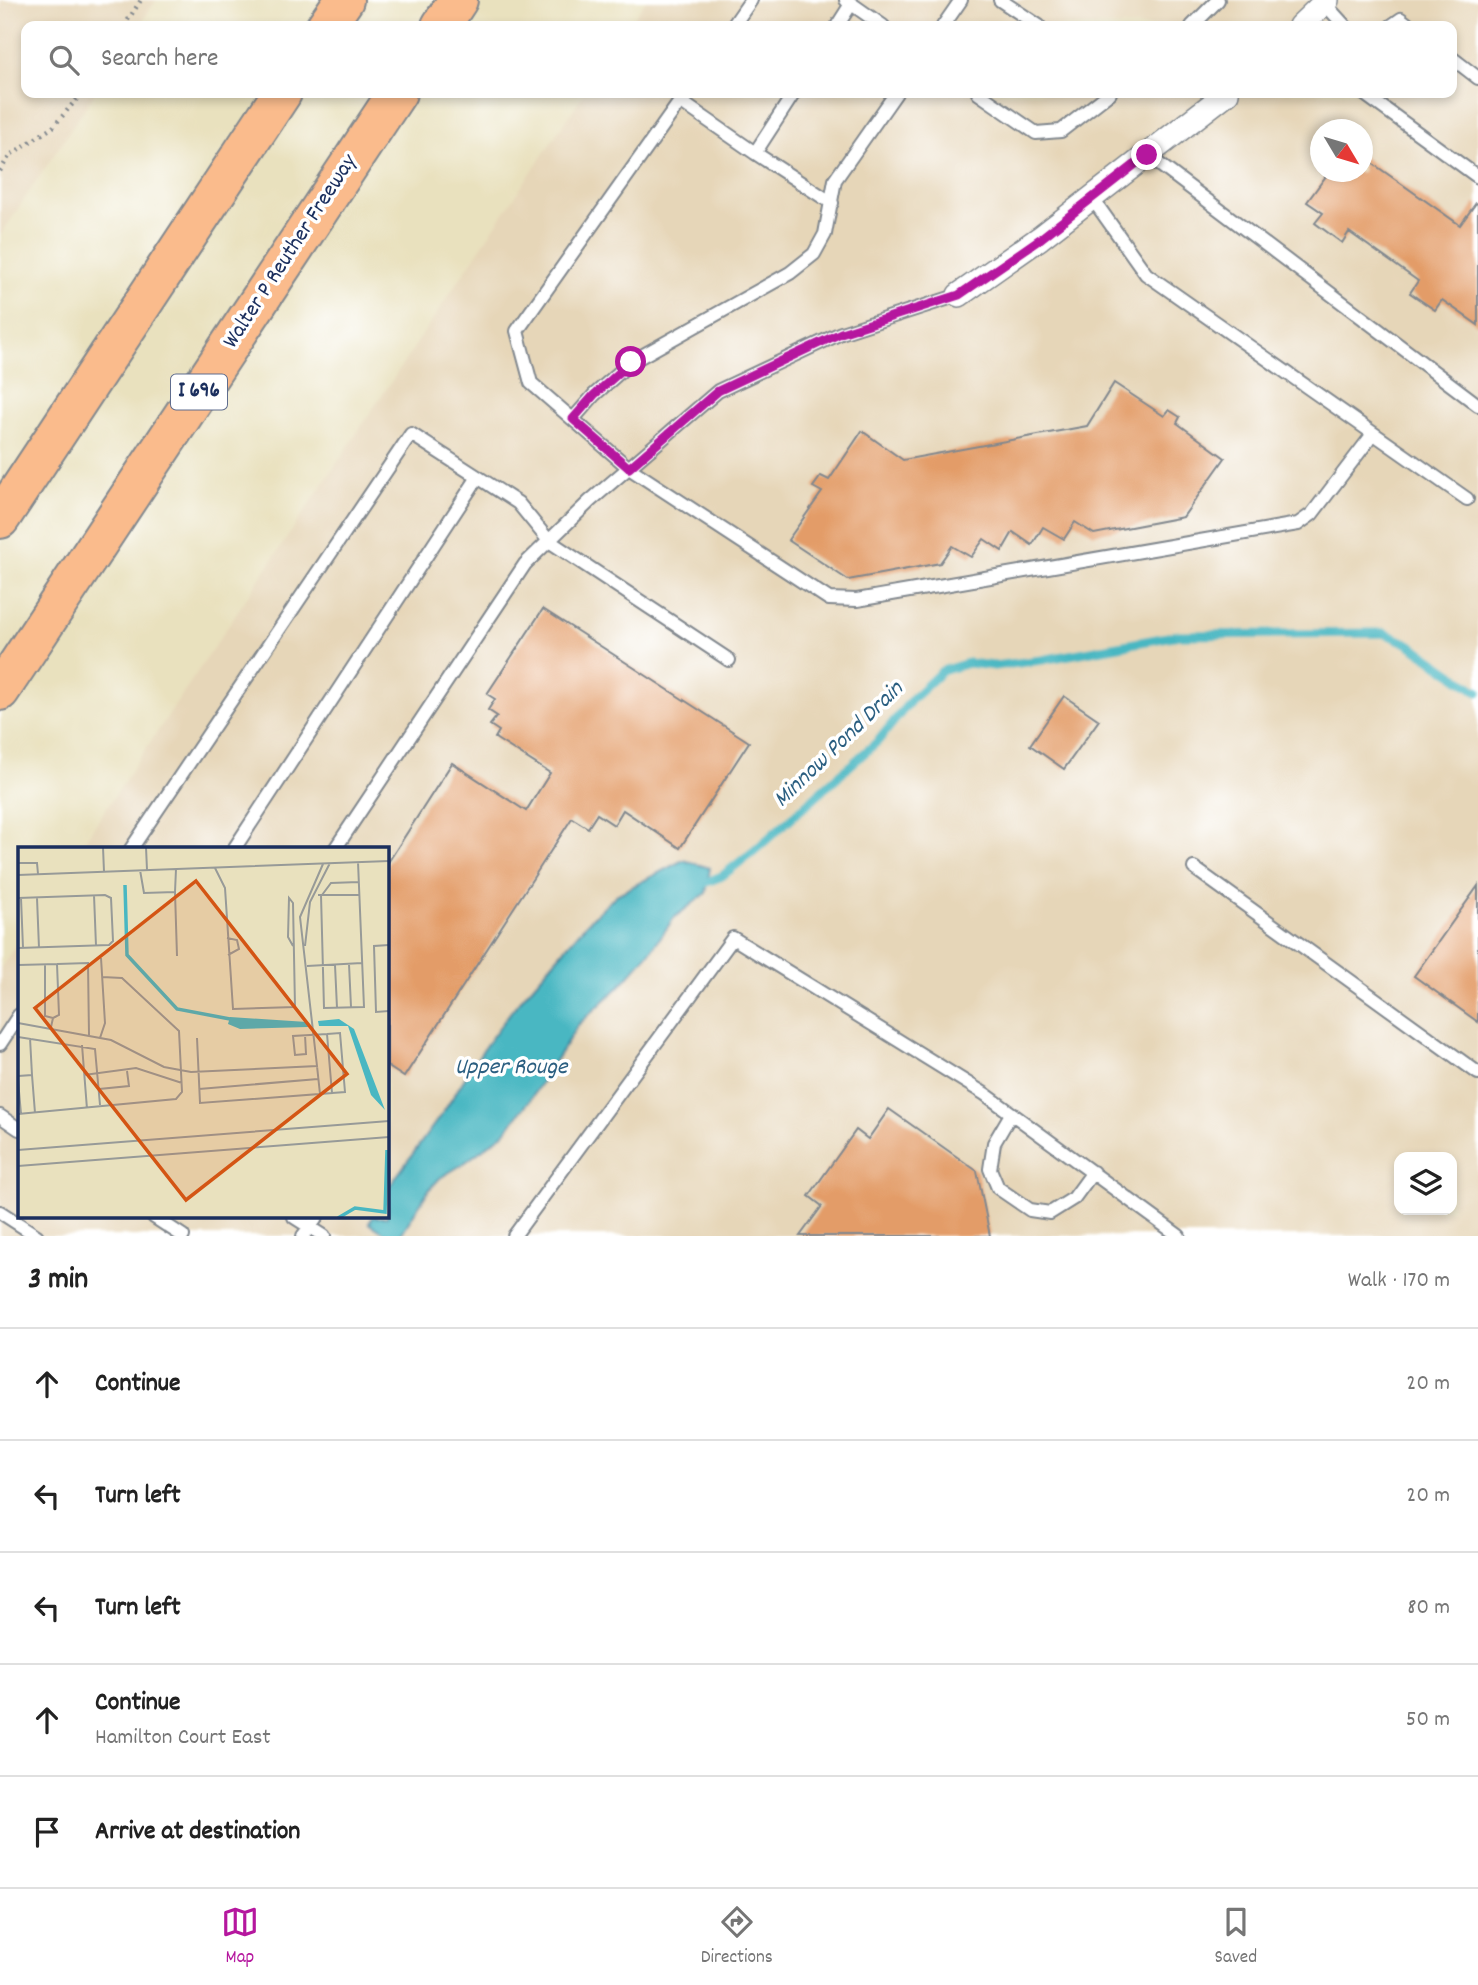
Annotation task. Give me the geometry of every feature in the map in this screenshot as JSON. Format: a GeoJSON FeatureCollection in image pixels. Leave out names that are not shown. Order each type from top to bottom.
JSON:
{"type":"FeatureCollection","features":[{"type":"Feature","properties":{"kind":"highway"},"geometry":{"type":"LineString","coordinates":[[329,21],[344,0]]}},
{"type":"Feature","properties":{"kind":"highway"},"geometry":{"type":"LineString","coordinates":[[444,21],[458,0]]}},
{"type":"Feature","properties":{"kind":"highway"},"geometry":{"type":"LineString","coordinates":[[0,519],[279,98]]}},
{"type":"Feature","properties":{"kind":"highway","name":"Walter P Reuther Freeway"},"geometry":{"type":"LineString","coordinates":[[0,691],[394,98]]}},
{"type":"Feature","properties":{"kind":"street"},"geometry":{"type":"LineString","coordinates":[[1305,21],[1325,2]]}},
{"type":"Feature","properties":{"kind":"street"},"geometry":{"type":"LineString","coordinates":[[959,295],[1040,239],[1221,98]]}},
{"type":"Feature","properties":{"kind":"lane"},"geometry":{"type":"LineString","coordinates":[[736,21],[751,0]]}},
{"type":"Feature","properties":{"kind":"lane"},"geometry":{"type":"LineString","coordinates":[[946,21],[961,0]]}},
{"type":"Feature","properties":{"kind":"lane"},"geometry":{"type":"LineString","coordinates":[[1000,0],[1032,21]]}},
{"type":"Feature","properties":{"kind":"lane"},"geometry":{"type":"LineString","coordinates":[[1197,21],[1218,0]]}},
{"type":"Feature","properties":{"kind":"lane"},"geometry":{"type":"LineString","coordinates":[[839,21],[848,2],[876,21]]}},
{"type":"Feature","properties":{"kind":"lane"},"geometry":{"type":"LineString","coordinates":[[1325,2],[1341,21]]}},
{"type":"Feature","properties":{"kind":"lane"},"geometry":{"type":"LineString","coordinates":[[1457,62],[1478,78]]}},
{"type":"Feature","properties":{"kind":"lane"},"geometry":{"type":"LineString","coordinates":[[682,98],[517,331],[531,383],[629,468],[830,599],[857,600],[1298,524],[1312,514],[1373,434]]}},
{"type":"Feature","properties":{"kind":"lane"},"geometry":{"type":"LineString","coordinates":[[684,98],[755,153],[832,203]]}},
{"type":"Feature","properties":{"kind":"lane"},"geometry":{"type":"LineString","coordinates":[[755,153],[791,98]]}},
{"type":"Feature","properties":{"kind":"lane"},"geometry":{"type":"LineString","coordinates":[[573,419],[594,395],[631,362],[790,273],[814,254],[825,234],[835,180],[892,98]]}},
{"type":"Feature","properties":{"kind":"lane"},"geometry":{"type":"LineString","coordinates":[[985,98],[1036,133],[1061,131],[1104,98]]}},
{"type":"Feature","properties":{"kind":"lane"},"geometry":{"type":"LineString","coordinates":[[1370,98],[1478,177]]}},
{"type":"Feature","properties":{"kind":"lane"},"geometry":{"type":"LineString","coordinates":[[1147,155],[1478,405]]}},
{"type":"Feature","properties":{"kind":"lane"},"geometry":{"type":"LineString","coordinates":[[1092,198],[1146,274],[1467,499]]}},
{"type":"Feature","properties":{"kind":"lane"},"geometry":{"type":"LineString","coordinates":[[336,847],[525,564],[629,468],[718,391],[841,333],[959,295]]}},
{"type":"Feature","properties":{"kind":"lane"},"geometry":{"type":"LineString","coordinates":[[132,847],[411,434],[519,503],[549,541],[729,660]]}},
{"type":"Feature","properties":{"kind":"lane"},"geometry":{"type":"LineString","coordinates":[[235,847],[478,477]]}},
{"type":"Feature","properties":{"kind":"lane"},"geometry":{"type":"LineString","coordinates":[[1194,868],[1478,1073]]}},
{"type":"Feature","properties":{"kind":"lane"},"geometry":{"type":"LineString","coordinates":[[514,1236],[733,938],[920,1053],[1012,1114],[1179,1236]]}},
{"type":"Feature","properties":{"kind":"lane"},"geometry":{"type":"LineString","coordinates":[[0,1044],[14,1035]]}},
{"type":"Feature","properties":{"kind":"lane"},"geometry":{"type":"LineString","coordinates":[[1012,1114],[994,1143],[989,1169],[998,1188],[1030,1210],[1049,1213],[1074,1198],[1093,1172]]}},
{"type":"Feature","properties":{"kind":"lane"},"geometry":{"type":"LineString","coordinates":[[0,1116],[18,1128]]}},
{"type":"Feature","properties":{"kind":"lane"},"geometry":{"type":"LineString","coordinates":[[0,1212],[37,1236]]}},
{"type":"Feature","properties":{"kind":"lane"},"geometry":{"type":"LineString","coordinates":[[156,1218],[183,1236]]}},
{"type":"Feature","properties":{"kind":"lane"},"geometry":{"type":"LineString","coordinates":[[310,1227],[324,1236]]}},
{"type":"Feature","properties":{"kind":"path"},"geometry":{"type":"LineString","coordinates":[[127,21],[141,0]]}},
{"type":"Feature","properties":{"kind":"path"},"geometry":{"type":"LineString","coordinates":[[0,171],[10,155],[53,127],[78,98]]}},
{"type":"Feature","properties":{"kind":"shaded area"},"geometry":{"type":"Polygon","coordinates":[[[0,0],[156,0],[142,21],[21,21],[21,98],[92,98],[0,236],[0,0]]]}},
{"type":"Feature","properties":{"kind":"shaded area"},"geometry":{"type":"Polygon","coordinates":[[[646,0],[1478,0],[1478,1236],[0,1236],[0,969],[18,942],[18,1218],[388,1218],[388,847],[80,847],[581,98],[1457,98],[1457,21],[631,21],[646,0]]]}},
{"type":"Feature","properties":{"kind":"water","name":"Upper Rouge"},"geometry":{"type":"Polygon","coordinates":[[[683,860],[710,868],[706,893],[674,918],[650,952],[619,987],[578,1025],[530,1100],[503,1134],[440,1178],[428,1191],[400,1236],[389,1236],[369,1223],[372,1218],[388,1218],[388,1188],[513,1009],[586,924],[616,895],[683,860]]]}},
{"type":"Feature","properties":{"kind":"building"},"geometry":{"type":"Polygon","coordinates":[[[1373,164],[1460,225],[1476,203],[1478,204],[1478,325],[1442,300],[1435,310],[1410,293],[1418,281],[1349,232],[1342,243],[1315,223],[1323,213],[1307,202],[1322,182],[1373,182],[1373,164]]]}},
{"type":"Feature","properties":{"kind":"building"},"geometry":{"type":"Polygon","coordinates":[[[1114,383],[1164,416],[1169,410],[1180,417],[1177,423],[1225,458],[1183,517],[1094,534],[1075,522],[1064,539],[1043,527],[1032,545],[1013,532],[1002,551],[984,539],[971,557],[952,546],[940,563],[848,580],[788,540],[822,492],[813,487],[821,476],[829,480],[862,431],[903,460],[1087,426],[1114,383]]]}},
{"type":"Feature","properties":{"kind":"building"},"geometry":{"type":"Polygon","coordinates":[[[543,609],[749,742],[680,848],[623,810],[614,825],[597,814],[588,828],[572,818],[404,1077],[388,1067],[388,862],[452,763],[526,811],[550,773],[495,738],[499,731],[490,725],[497,716],[488,710],[495,699],[487,694],[543,609]]]}},
{"type":"Feature","properties":{"kind":"building"},"geometry":{"type":"Polygon","coordinates":[[[1064,696],[1099,720],[1064,769],[1030,745],[1064,696]]]}},
{"type":"Feature","properties":{"kind":"building"},"geometry":{"type":"Polygon","coordinates":[[[1478,886],[1478,1022],[1414,976],[1478,886]]]}},
{"type":"Feature","properties":{"kind":"building"},"geometry":{"type":"Polygon","coordinates":[[[889,1109],[977,1171],[990,1236],[800,1236],[822,1206],[809,1196],[856,1130],[868,1139],[889,1109]]]}},
{"type":"Feature","properties":{"kind":"waterway","name":"Minnow Pond Drain"},"geometry":{"type":"LineString","coordinates":[[699,885],[722,876],[754,851],[878,741],[912,699],[942,671],[968,663],[994,666],[1042,660],[1179,635],[1384,633],[1409,644],[1478,692]]}},
{"type":"Feature","properties":{"kind":"route"},"geometry":{"type":"LineString","coordinates":[[631,362],[594,395],[573,419],[629,468],[718,391],[841,333],[959,295],[1040,239],[1147,155]]}}]}
